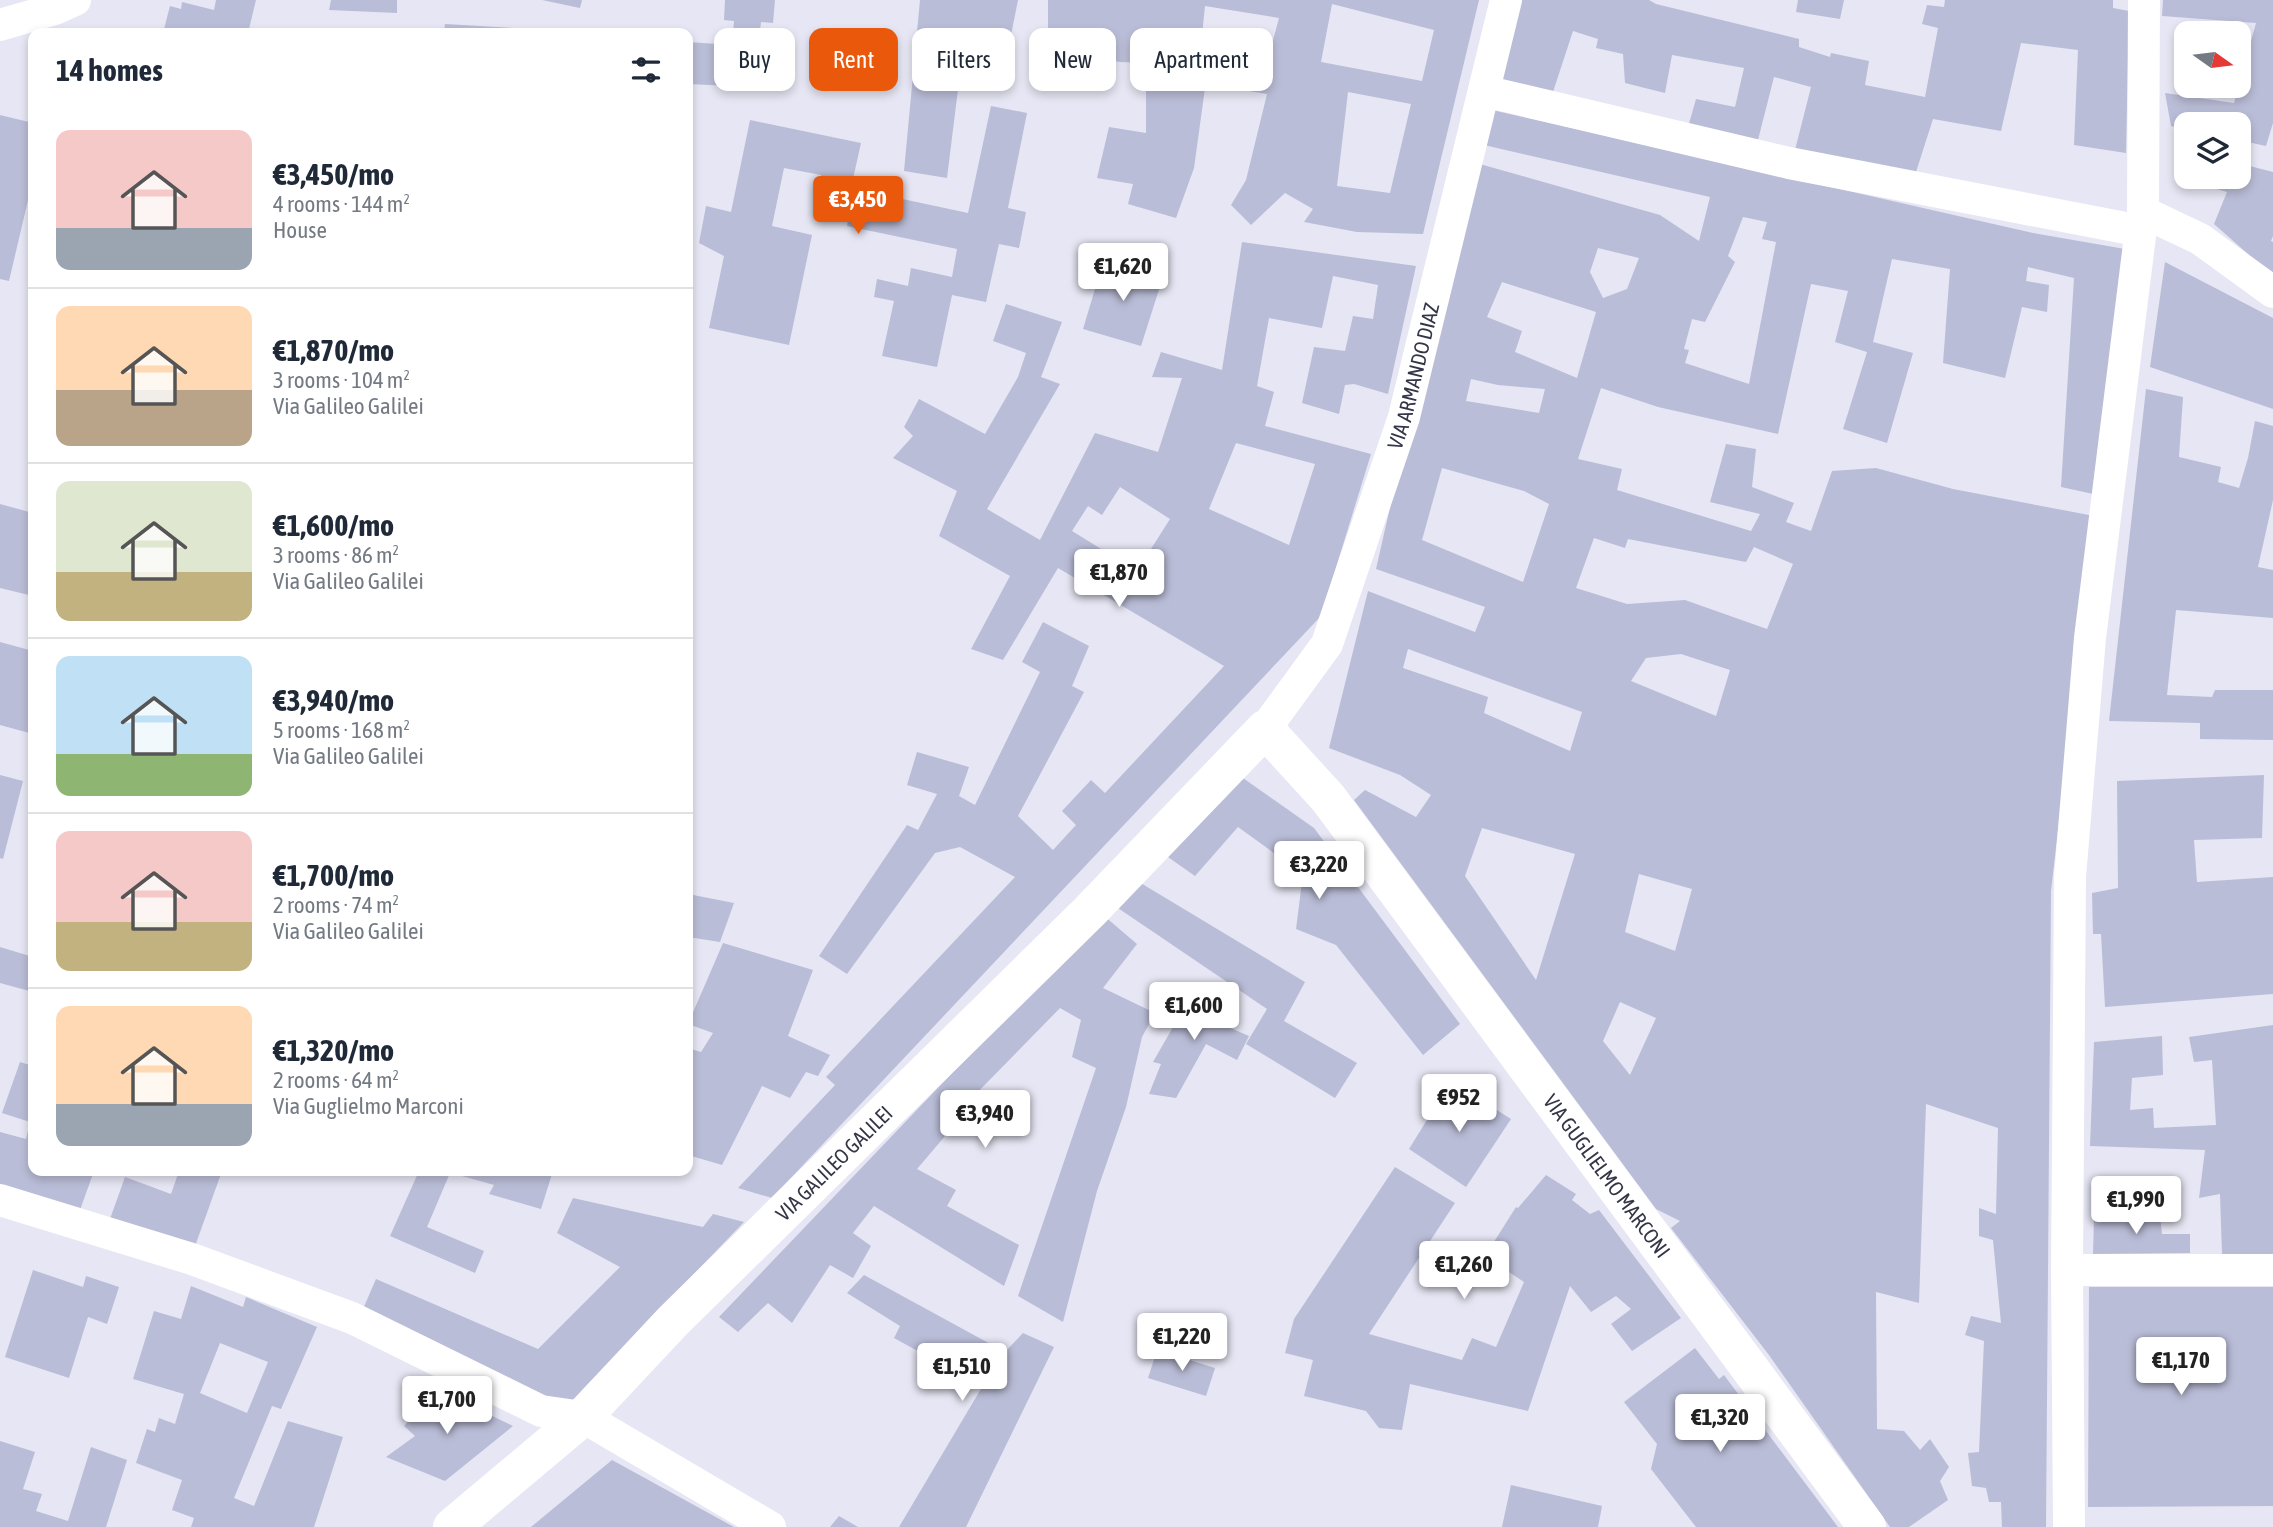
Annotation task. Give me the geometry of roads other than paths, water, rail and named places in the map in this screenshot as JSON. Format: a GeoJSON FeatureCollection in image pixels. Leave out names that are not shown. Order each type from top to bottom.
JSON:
{"type":"FeatureCollection","features":[{"type":"Feature","properties":{"kind":"street"},"geometry":{"type":"LineString","coordinates":[[0,25],[55,9],[75,0]]}},
{"type":"Feature","properties":{"kind":"street","name":"VIA ARMANDO DIAZ"},"geometry":{"type":"LineString","coordinates":[[1265,729],[1327,643],[1404,417],[1506,0]]}},
{"type":"Feature","properties":{"kind":"street"},"geometry":{"type":"LineString","coordinates":[[2069,1527],[2067,1270],[2070,877],[2090,638],[2142,221],[2144,0]]}},
{"type":"Feature","properties":{"kind":"street"},"geometry":{"type":"LineString","coordinates":[[1483,91],[1789,163],[2142,221],[2200,239],[2273,292]]}},
{"type":"Feature","properties":{"kind":"street","name":"VIA GALILEO GALILEI"},"geometry":{"type":"LineString","coordinates":[[452,1527],[583,1417],[673,1321],[1090,911],[1265,729]]}},
{"type":"Feature","properties":{"kind":"street","name":"VIA GUGLIELMO MARCONI"},"geometry":{"type":"LineString","coordinates":[[1265,729],[1328,798],[1867,1527]]}},
{"type":"Feature","properties":{"kind":"street"},"geometry":{"type":"LineString","coordinates":[[0,1200],[192,1259],[352,1318],[541,1411],[583,1417],[770,1527]]}},
{"type":"Feature","properties":{"kind":"street"},"geometry":{"type":"LineString","coordinates":[[2067,1270],[2273,1269]]}}]}
